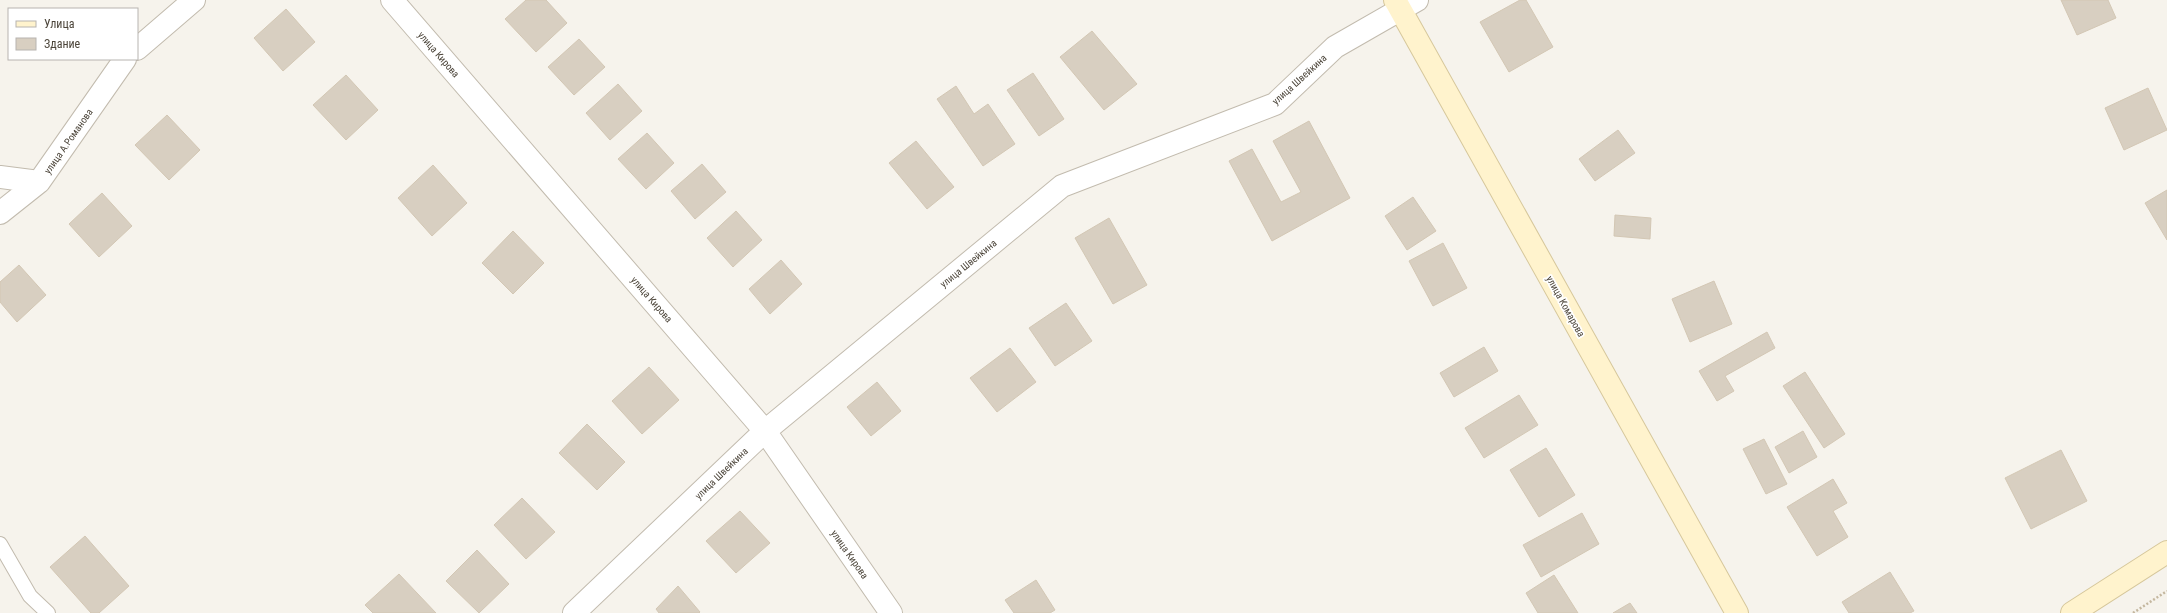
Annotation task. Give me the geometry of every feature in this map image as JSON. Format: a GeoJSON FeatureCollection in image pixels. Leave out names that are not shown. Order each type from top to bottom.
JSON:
{"type":"FeatureCollection","features":[{"type":"Feature","properties":{"kind":"street"},"geometry":{"type":"LineString","coordinates":[[138,48],[194,0]]}},
{"type":"Feature","properties":{"kind":"street","name":"улица Кирова"},"geometry":{"type":"LineString","coordinates":[[392,0],[765,431],[891,613]]}},
{"type":"Feature","properties":{"kind":"street","name":"улица Швейкина"},"geometry":{"type":"LineString","coordinates":[[574,613],[765,431],[1062,186],[1275,104],[1335,46],[1404,3]]}},
{"type":"Feature","properties":{"kind":"street","name":"улица Комарова"},"geometry":{"type":"LineString","coordinates":[[1404,3],[1737,613]]}},
{"type":"Feature","properties":{"kind":"street","name":"улица А.Романова"},"geometry":{"type":"LineString","coordinates":[[0,213],[39,182],[125,60]]}},
{"type":"Feature","properties":{"kind":"street"},"geometry":{"type":"LineString","coordinates":[[0,178],[39,182]]}},
{"type":"Feature","properties":{"kind":"street"},"geometry":{"type":"LineString","coordinates":[[2072,613],[2167,552]]}},
{"type":"Feature","properties":{"kind":"lane"},"geometry":{"type":"LineString","coordinates":[[0,544],[30,596],[48,613]]}},
{"type":"Feature","properties":{"kind":"path"},"geometry":{"type":"LineString","coordinates":[[2133,613],[2167,591]]}},
{"type":"Feature","properties":{"kind":"building"},"geometry":{"type":"Polygon","coordinates":[[[526,0],[546,0],[567,23],[536,52],[505,19],[526,0]]]}},
{"type":"Feature","properties":{"kind":"building"},"geometry":{"type":"Polygon","coordinates":[[[1520,0],[1526,0],[1553,47],[1509,72],[1480,22],[1520,0]]]}},
{"type":"Feature","properties":{"kind":"building"},"geometry":{"type":"Polygon","coordinates":[[[2061,0],[2108,0],[2116,18],[2077,35],[2061,0]]]}},
{"type":"Feature","properties":{"kind":"building"},"geometry":{"type":"Polygon","coordinates":[[[286,9],[315,42],[283,71],[254,38],[286,9]]]}},
{"type":"Feature","properties":{"kind":"building"},"geometry":{"type":"Polygon","coordinates":[[[1092,31],[1137,84],[1104,110],[1060,57],[1092,31]]]}},
{"type":"Feature","properties":{"kind":"building"},"geometry":{"type":"Polygon","coordinates":[[[579,39],[605,67],[574,95],[548,67],[579,39]]]}},
{"type":"Feature","properties":{"kind":"building"},"geometry":{"type":"Polygon","coordinates":[[[1033,73],[1064,119],[1039,136],[1007,90],[1033,73]]]}},
{"type":"Feature","properties":{"kind":"building"},"geometry":{"type":"Polygon","coordinates":[[[346,75],[378,110],[346,140],[313,105],[346,75]]]}},
{"type":"Feature","properties":{"kind":"building"},"geometry":{"type":"Polygon","coordinates":[[[618,84],[642,111],[610,140],[586,113],[618,84]]]}},
{"type":"Feature","properties":{"kind":"building"},"geometry":{"type":"Polygon","coordinates":[[[956,86],[974,114],[988,104],[1015,144],[983,166],[937,99],[956,86]]]}},
{"type":"Feature","properties":{"kind":"building"},"geometry":{"type":"Polygon","coordinates":[[[2148,88],[2167,130],[2124,150],[2105,108],[2148,88]]]}},
{"type":"Feature","properties":{"kind":"building"},"geometry":{"type":"Polygon","coordinates":[[[167,115],[200,150],[169,180],[135,145],[167,115]]]}},
{"type":"Feature","properties":{"kind":"building"},"geometry":{"type":"Polygon","coordinates":[[[1309,121],[1350,198],[1272,241],[1229,161],[1252,149],[1281,202],[1301,192],[1273,141],[1309,121]]]}},
{"type":"Feature","properties":{"kind":"building"},"geometry":{"type":"Polygon","coordinates":[[[1618,130],[1635,153],[1595,181],[1579,159],[1618,130]]]}},
{"type":"Feature","properties":{"kind":"building"},"geometry":{"type":"Polygon","coordinates":[[[647,133],[674,163],[646,189],[618,159],[647,133]]]}},
{"type":"Feature","properties":{"kind":"building"},"geometry":{"type":"Polygon","coordinates":[[[916,141],[954,187],[927,209],[889,163],[916,141]]]}},
{"type":"Feature","properties":{"kind":"building"},"geometry":{"type":"Polygon","coordinates":[[[702,164],[726,192],[695,219],[671,191],[702,164]]]}},
{"type":"Feature","properties":{"kind":"building"},"geometry":{"type":"Polygon","coordinates":[[[433,165],[467,203],[432,236],[398,198],[433,165]]]}},
{"type":"Feature","properties":{"kind":"building"},"geometry":{"type":"Polygon","coordinates":[[[2167,190],[2167,240],[2145,203],[2167,190]]]}},
{"type":"Feature","properties":{"kind":"building"},"geometry":{"type":"Polygon","coordinates":[[[102,193],[132,226],[99,257],[69,224],[102,193]]]}},
{"type":"Feature","properties":{"kind":"building"},"geometry":{"type":"Polygon","coordinates":[[[1413,197],[1436,231],[1407,250],[1385,216],[1413,197]]]}},
{"type":"Feature","properties":{"kind":"building"},"geometry":{"type":"Polygon","coordinates":[[[736,211],[762,240],[733,267],[707,238],[736,211]]]}},
{"type":"Feature","properties":{"kind":"building"},"geometry":{"type":"Polygon","coordinates":[[[1615,215],[1651,218],[1650,239],[1614,236],[1615,215]]]}},
{"type":"Feature","properties":{"kind":"building"},"geometry":{"type":"Polygon","coordinates":[[[1109,218],[1147,285],[1113,304],[1075,238],[1109,218]]]}},
{"type":"Feature","properties":{"kind":"building"},"geometry":{"type":"Polygon","coordinates":[[[513,231],[544,263],[513,294],[482,263],[513,231]]]}},
{"type":"Feature","properties":{"kind":"building"},"geometry":{"type":"Polygon","coordinates":[[[1443,243],[1467,288],[1433,306],[1409,261],[1443,243]]]}},
{"type":"Feature","properties":{"kind":"building"},"geometry":{"type":"Polygon","coordinates":[[[781,260],[802,284],[770,314],[749,289],[781,260]]]}},
{"type":"Feature","properties":{"kind":"building"},"geometry":{"type":"Polygon","coordinates":[[[19,265],[46,295],[17,322],[0,302],[0,282],[19,265]]]}},
{"type":"Feature","properties":{"kind":"building"},"geometry":{"type":"Polygon","coordinates":[[[1714,281],[1732,324],[1690,342],[1672,299],[1714,281]]]}},
{"type":"Feature","properties":{"kind":"building"},"geometry":{"type":"Polygon","coordinates":[[[1066,303],[1092,341],[1055,366],[1029,328],[1066,303]]]}},
{"type":"Feature","properties":{"kind":"building"},"geometry":{"type":"Polygon","coordinates":[[[1767,332],[1775,348],[1725,376],[1734,391],[1717,401],[1699,371],[1767,332]]]}},
{"type":"Feature","properties":{"kind":"building"},"geometry":{"type":"Polygon","coordinates":[[[1484,347],[1498,371],[1454,397],[1440,373],[1484,347]]]}},
{"type":"Feature","properties":{"kind":"building"},"geometry":{"type":"Polygon","coordinates":[[[1010,348],[1036,382],[997,412],[970,378],[1010,348]]]}},
{"type":"Feature","properties":{"kind":"building"},"geometry":{"type":"Polygon","coordinates":[[[649,367],[679,400],[642,434],[612,401],[649,367]]]}},
{"type":"Feature","properties":{"kind":"building"},"geometry":{"type":"Polygon","coordinates":[[[1805,372],[1845,434],[1824,448],[1783,386],[1805,372]]]}},
{"type":"Feature","properties":{"kind":"building"},"geometry":{"type":"Polygon","coordinates":[[[877,382],[901,411],[871,436],[847,407],[877,382]]]}},
{"type":"Feature","properties":{"kind":"building"},"geometry":{"type":"Polygon","coordinates":[[[1519,395],[1538,425],[1484,458],[1465,428],[1519,395]]]}},
{"type":"Feature","properties":{"kind":"building"},"geometry":{"type":"Polygon","coordinates":[[[587,424],[625,462],[597,490],[559,453],[587,424]]]}},
{"type":"Feature","properties":{"kind":"building"},"geometry":{"type":"Polygon","coordinates":[[[1803,431],[1817,457],[1789,473],[1775,447],[1803,431]]]}},
{"type":"Feature","properties":{"kind":"building"},"geometry":{"type":"Polygon","coordinates":[[[1764,439],[1787,484],[1766,494],[1743,449],[1764,439]]]}},
{"type":"Feature","properties":{"kind":"building"},"geometry":{"type":"Polygon","coordinates":[[[1546,448],[1575,495],[1539,517],[1510,470],[1546,448]]]}},
{"type":"Feature","properties":{"kind":"building"},"geometry":{"type":"Polygon","coordinates":[[[2061,450],[2087,501],[2031,529],[2005,478],[2061,450]]]}},
{"type":"Feature","properties":{"kind":"building"},"geometry":{"type":"Polygon","coordinates":[[[1833,479],[1847,503],[1833,511],[1848,537],[1817,556],[1787,507],[1833,479]]]}},
{"type":"Feature","properties":{"kind":"building"},"geometry":{"type":"Polygon","coordinates":[[[522,498],[555,532],[526,559],[494,525],[522,498]]]}},
{"type":"Feature","properties":{"kind":"building"},"geometry":{"type":"Polygon","coordinates":[[[740,511],[770,543],[736,573],[706,541],[740,511]]]}},
{"type":"Feature","properties":{"kind":"building"},"geometry":{"type":"Polygon","coordinates":[[[1582,513],[1599,544],[1541,577],[1523,545],[1582,513]]]}},
{"type":"Feature","properties":{"kind":"building"},"geometry":{"type":"Polygon","coordinates":[[[85,536],[129,586],[99,613],[91,613],[50,567],[85,536]]]}},
{"type":"Feature","properties":{"kind":"building"},"geometry":{"type":"Polygon","coordinates":[[[477,550],[509,584],[479,613],[446,581],[477,550]]]}},
{"type":"Feature","properties":{"kind":"building"},"geometry":{"type":"Polygon","coordinates":[[[1890,572],[1914,611],[1910,613],[1849,613],[1842,602],[1890,572]]]}},
{"type":"Feature","properties":{"kind":"building"},"geometry":{"type":"Polygon","coordinates":[[[399,574],[436,613],[373,613],[365,605],[399,574]]]}},
{"type":"Feature","properties":{"kind":"building"},"geometry":{"type":"Polygon","coordinates":[[[1554,575],[1578,613],[1538,613],[1526,593],[1554,575]]]}},
{"type":"Feature","properties":{"kind":"building"},"geometry":{"type":"Polygon","coordinates":[[[1036,580],[1055,610],[1050,613],[1014,613],[1005,600],[1036,580]]]}},
{"type":"Feature","properties":{"kind":"building"},"geometry":{"type":"Polygon","coordinates":[[[678,586],[700,612],[699,613],[659,613],[656,609],[678,586]]]}},
{"type":"Feature","properties":{"kind":"building"},"geometry":{"type":"Polygon","coordinates":[[[1630,603],[1637,613],[1613,613],[1630,603]]]}}]}
